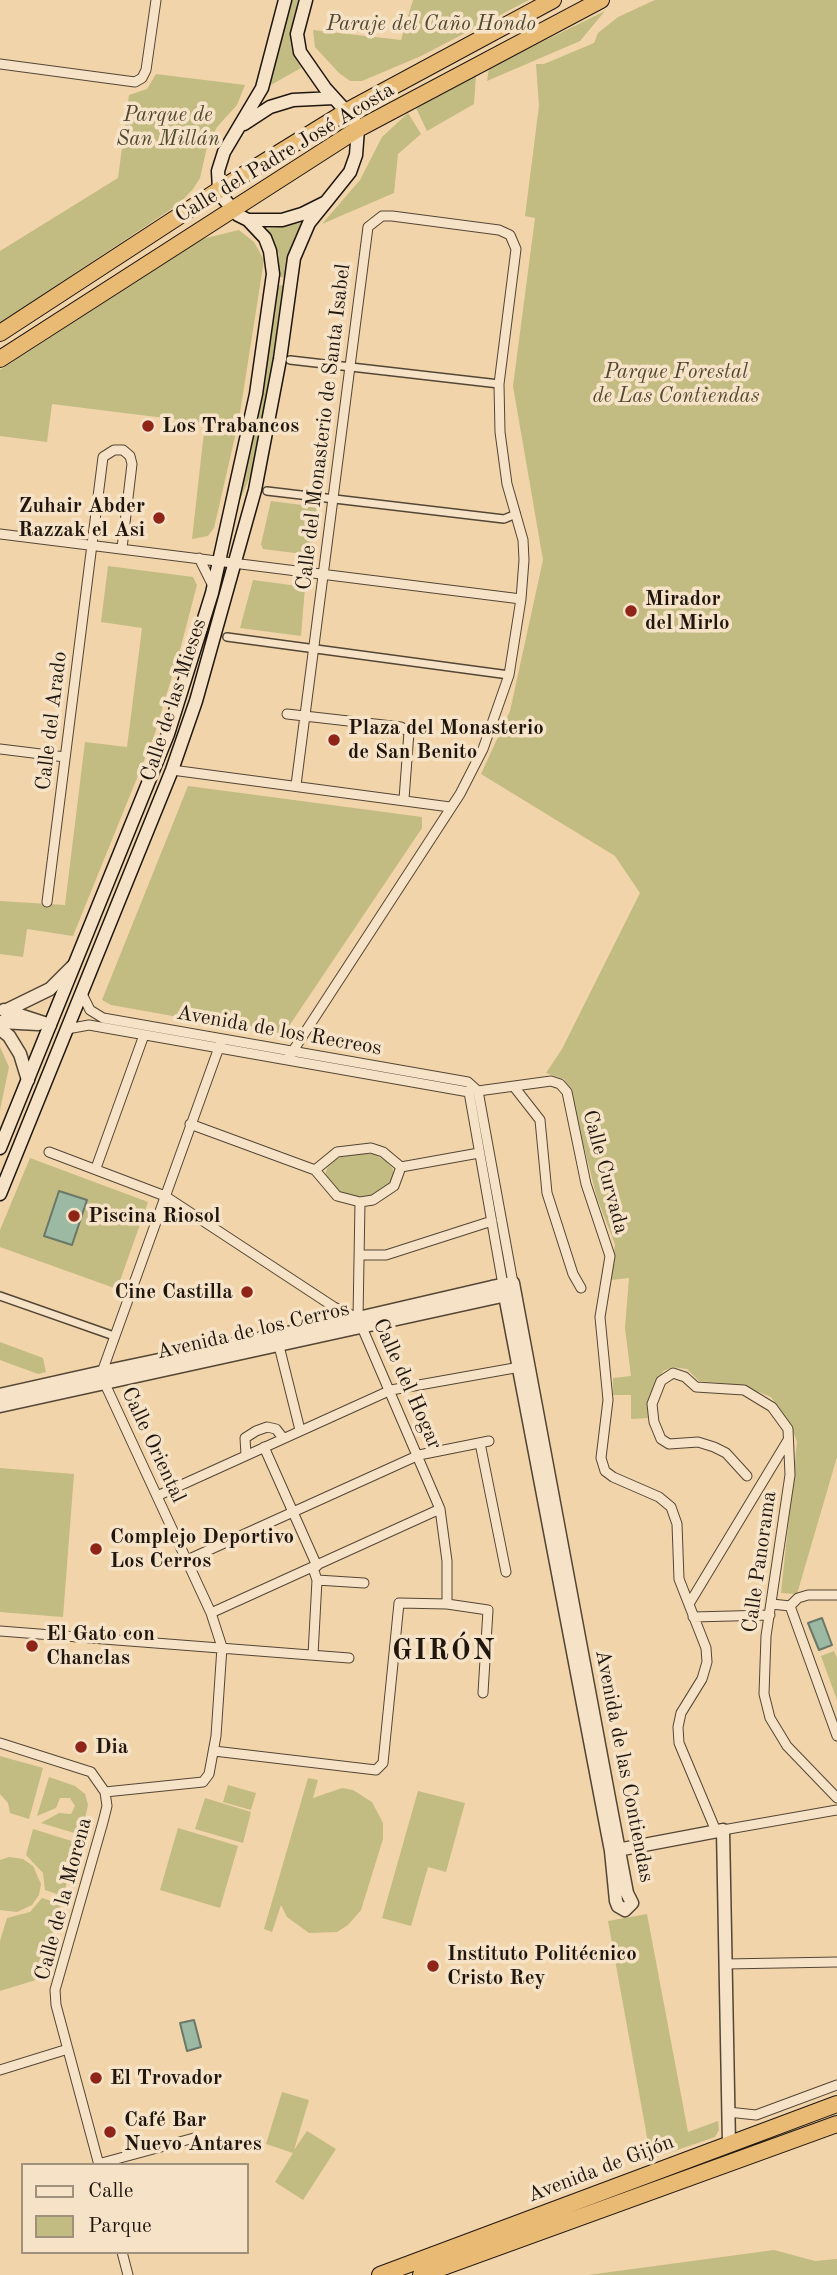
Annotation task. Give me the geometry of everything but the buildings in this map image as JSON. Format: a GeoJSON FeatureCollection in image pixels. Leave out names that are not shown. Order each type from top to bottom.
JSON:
{"type":"FeatureCollection","features":[{"type":"Feature","properties":{"kind":"highway","name":"Calle del Padre José Acosta"},"geometry":{"type":"LineString","coordinates":[[0,333],[219,190],[347,111],[553,0]]}},
{"type":"Feature","properties":{"kind":"highway","name":"Calle del Padre José Acosta"},"geometry":{"type":"LineString","coordinates":[[0,359],[230,209],[358,130],[601,0]]}},
{"type":"Feature","properties":{"kind":"highway","name":"Avenida de Gijón"},"geometry":{"type":"LineString","coordinates":[[380,2275],[837,2104]]}},
{"type":"Feature","properties":{"kind":"highway","name":"Avenida de Gijón"},"geometry":{"type":"LineString","coordinates":[[421,2275],[837,2124]]}},
{"type":"Feature","properties":{"kind":"highway"},"geometry":{"type":"LineString","coordinates":[[629,2200],[642,2190],[722,2159],[729,2144],[746,2149],[837,2124]]}},
{"type":"Feature","properties":{"kind":"main road"},"geometry":{"type":"LineString","coordinates":[[285,0],[262,88],[244,124],[224,152],[218,171],[219,190],[230,209],[248,220],[282,219],[302,214],[326,202]]}},
{"type":"Feature","properties":{"kind":"main road"},"geometry":{"type":"LineString","coordinates":[[306,0],[297,34],[300,52],[334,99],[347,111],[358,130]]}},
{"type":"Feature","properties":{"kind":"main road"},"geometry":{"type":"LineString","coordinates":[[244,124],[270,107],[293,100],[334,99]]}},
{"type":"Feature","properties":{"kind":"main road","name":"Calle de las Mieses"},"geometry":{"type":"LineString","coordinates":[[0,1194],[172,770],[236,563],[262,452],[293,258],[309,223],[350,172],[356,155],[358,130]]}},
{"type":"Feature","properties":{"kind":"main road","name":"Calle de las Mieses"},"geometry":{"type":"LineString","coordinates":[[0,1147],[146,792],[168,734],[213,586],[256,394],[273,274],[271,251],[265,238],[248,220]]}},
{"type":"Feature","properties":{"kind":"main road"},"geometry":{"type":"LineString","coordinates":[[204,673],[204,652],[226,575],[226,566],[219,560],[233,553],[249,489],[262,452]]}},
{"type":"Feature","properties":{"kind":"main road"},"geometry":{"type":"LineString","coordinates":[[146,792],[160,773],[172,770],[168,734]]}},
{"type":"Feature","properties":{"kind":"main road"},"geometry":{"type":"LineString","coordinates":[[2,1014],[50,989],[75,964]]}},
{"type":"Feature","properties":{"kind":"main road"},"geometry":{"type":"LineString","coordinates":[[50,1025],[82,994]]}},
{"type":"Feature","properties":{"kind":"main road"},"geometry":{"type":"LineString","coordinates":[[0,1177],[56,1033],[50,1025],[2,1014]]}},
{"type":"Feature","properties":{"kind":"main road"},"geometry":{"type":"LineString","coordinates":[[0,1029],[9,1036],[20,1054],[28,1080]]}},
{"type":"Feature","properties":{"kind":"main road","name":"Avenida de los Cerros"},"geometry":{"type":"LineString","coordinates":[[0,1406],[332,1323],[359,1312],[509,1289]]}},
{"type":"Feature","properties":{"kind":"main road","name":"Avenida de los Cerros"},"geometry":{"type":"LineString","coordinates":[[0,1395],[279,1346],[359,1312],[373,1314],[509,1289]]}},
{"type":"Feature","properties":{"kind":"main road","name":"Avenida de las Contiendas"},"geometry":{"type":"LineString","coordinates":[[509,1289],[520,1367],[615,1850]]}},
{"type":"Feature","properties":{"kind":"main road","name":"Avenida de las Contiendas"},"geometry":{"type":"LineString","coordinates":[[509,1289],[615,1850]]}},
{"type":"Feature","properties":{"kind":"main road"},"geometry":{"type":"LineString","coordinates":[[615,1850],[720,1830],[729,2144]]}},
{"type":"Feature","properties":{"kind":"street"},"geometry":{"type":"LineString","coordinates":[[0,64],[135,82],[142,78],[146,70],[156,0]]}},
{"type":"Feature","properties":{"kind":"street","name":"Calle del Monasterio de Santa Isabel"},"geometry":{"type":"LineString","coordinates":[[296,785],[365,239],[373,220],[392,216],[499,230],[513,239],[516,249],[499,384]]}},
{"type":"Feature","properties":{"kind":"street"},"geometry":{"type":"LineString","coordinates":[[289,1055],[450,807],[483,749],[509,675],[522,599],[523,550],[504,468],[499,384],[290,360]]}},
{"type":"Feature","properties":{"kind":"street","name":"Calle del Arado"},"geometry":{"type":"LineString","coordinates":[[47,902],[103,457],[114,450],[123,450],[130,456],[132,464],[122,548]]}},
{"type":"Feature","properties":{"kind":"street"},"geometry":{"type":"LineString","coordinates":[[268,491],[504,519],[516,514]]}},
{"type":"Feature","properties":{"kind":"street"},"geometry":{"type":"LineString","coordinates":[[0,534],[522,599]]}},
{"type":"Feature","properties":{"kind":"street"},"geometry":{"type":"LineString","coordinates":[[199,558],[213,586]]}},
{"type":"Feature","properties":{"kind":"street"},"geometry":{"type":"LineString","coordinates":[[227,636],[509,675]]}},
{"type":"Feature","properties":{"kind":"street"},"geometry":{"type":"LineString","coordinates":[[287,714],[401,727],[409,732],[404,799]]}},
{"type":"Feature","properties":{"kind":"street"},"geometry":{"type":"LineString","coordinates":[[0,749],[65,757]]}},
{"type":"Feature","properties":{"kind":"street"},"geometry":{"type":"LineString","coordinates":[[172,770],[450,807]]}},
{"type":"Feature","properties":{"kind":"street","name":"Avenida de los Recreos"},"geometry":{"type":"LineString","coordinates":[[82,994],[97,1017],[220,1044]]}},
{"type":"Feature","properties":{"kind":"street","name":"Avenida de los Recreos"},"geometry":{"type":"LineString","coordinates":[[67,1028],[89,1025],[468,1082],[473,1092]]}},
{"type":"Feature","properties":{"kind":"street"},"geometry":{"type":"LineString","coordinates":[[96,1168],[144,1035]]}},
{"type":"Feature","properties":{"kind":"street"},"geometry":{"type":"LineString","coordinates":[[104,1378],[114,1336],[220,1044]]}},
{"type":"Feature","properties":{"kind":"street","name":"Calle Curvada"},"geometry":{"type":"LineString","coordinates":[[473,1092],[542,1082],[561,1084],[567,1092],[586,1184],[610,1256],[600,1317],[608,1400],[601,1458],[605,1471],[613,1477],[659,1497],[671,1507],[677,1524],[679,1579],[689,1604]]}},
{"type":"Feature","properties":{"kind":"street"},"geometry":{"type":"LineString","coordinates":[[515,1088],[540,1120],[547,1193],[573,1274],[581,1288]]}},
{"type":"Feature","properties":{"kind":"street","name":"Avenida de las Contiendas"},"geometry":{"type":"LineString","coordinates":[[473,1092],[492,1221],[509,1289]]}},
{"type":"Feature","properties":{"kind":"street","name":"Avenida de las Contiendas"},"geometry":{"type":"LineString","coordinates":[[473,1092],[509,1289]]}},
{"type":"Feature","properties":{"kind":"street"},"geometry":{"type":"LineString","coordinates":[[190,1124],[315,1170],[337,1196],[360,1202],[373,1200],[388,1192],[398,1179],[401,1167]]}},
{"type":"Feature","properties":{"kind":"street"},"geometry":{"type":"LineString","coordinates":[[315,1170],[337,1152],[360,1147],[383,1153],[401,1167],[480,1153]]}},
{"type":"Feature","properties":{"kind":"street","name":"Calle del Hogar"},"geometry":{"type":"LineString","coordinates":[[49,1152],[165,1196],[334,1307],[359,1312],[440,1509],[446,1540],[447,1604]]}},
{"type":"Feature","properties":{"kind":"street"},"geometry":{"type":"LineString","coordinates":[[359,1312],[360,1202]]}},
{"type":"Feature","properties":{"kind":"street"},"geometry":{"type":"LineString","coordinates":[[360,1255],[386,1255],[492,1221]]}},
{"type":"Feature","properties":{"kind":"street"},"geometry":{"type":"LineString","coordinates":[[0,1296],[114,1336]]}},
{"type":"Feature","properties":{"kind":"street","name":"Avenida de los Cerros"},"geometry":{"type":"LineString","coordinates":[[332,1323],[334,1307]]}},
{"type":"Feature","properties":{"kind":"street"},"geometry":{"type":"LineString","coordinates":[[279,1346],[300,1430]]}},
{"type":"Feature","properties":{"kind":"street"},"geometry":{"type":"LineString","coordinates":[[157,1496],[391,1390],[520,1367]]}},
{"type":"Feature","properties":{"kind":"street","name":"Calle Panorama"},"geometry":{"type":"LineString","coordinates":[[747,1476],[726,1453],[714,1447],[698,1443],[669,1444],[661,1439],[654,1422],[652,1404],[662,1381],[673,1373],[685,1377],[696,1387],[744,1390],[772,1407],[783,1420],[789,1439],[790,1475],[770,1615],[764,1694],[770,1718],[803,1765],[837,1798]]}},
{"type":"Feature","properties":{"kind":"street","name":"Calle Oriental"},"geometry":{"type":"LineString","coordinates":[[104,1378],[211,1613],[222,1647]]}},
{"type":"Feature","properties":{"kind":"street"},"geometry":{"type":"LineString","coordinates":[[246,1455],[245,1438],[256,1431],[267,1427],[276,1429],[283,1438]]}},
{"type":"Feature","properties":{"kind":"street"},"geometry":{"type":"LineString","coordinates":[[789,1439],[689,1604],[706,1648],[706,1670],[681,1713],[679,1743],[720,1830],[837,1810]]}},
{"type":"Feature","properties":{"kind":"street"},"geometry":{"type":"LineString","coordinates":[[187,1560],[419,1455],[484,1442],[506,1572]]}},
{"type":"Feature","properties":{"kind":"street"},"geometry":{"type":"LineString","coordinates":[[264,1447],[315,1567],[317,1580],[313,1655]]}},
{"type":"Feature","properties":{"kind":"street"},"geometry":{"type":"LineString","coordinates":[[772,1468],[783,1466],[790,1475]]}},
{"type":"Feature","properties":{"kind":"street"},"geometry":{"type":"LineString","coordinates":[[211,1613],[440,1509]]}},
{"type":"Feature","properties":{"kind":"street"},"geometry":{"type":"LineString","coordinates":[[317,1580],[363,1583]]}},
{"type":"Feature","properties":{"kind":"street"},"geometry":{"type":"LineString","coordinates":[[790,1606],[798,1598],[837,1595]]}},
{"type":"Feature","properties":{"kind":"street"},"geometry":{"type":"LineString","coordinates":[[214,1751],[365,1771],[376,1770],[383,1763],[398,1603],[447,1604],[488,1610],[483,1693]]}},
{"type":"Feature","properties":{"kind":"street"},"geometry":{"type":"LineString","coordinates":[[772,1604],[790,1606]]}},
{"type":"Feature","properties":{"kind":"street"},"geometry":{"type":"LineString","coordinates":[[790,1606],[834,1719],[837,1736]]}},
{"type":"Feature","properties":{"kind":"street"},"geometry":{"type":"LineString","coordinates":[[693,1617],[770,1615]]}},
{"type":"Feature","properties":{"kind":"street"},"geometry":{"type":"LineString","coordinates":[[0,1631],[349,1658]]}},
{"type":"Feature","properties":{"kind":"street"},"geometry":{"type":"LineString","coordinates":[[105,1793],[203,1782],[209,1773],[214,1751],[222,1647]]}},
{"type":"Feature","properties":{"kind":"street","name":"Calle de la Morena"},"geometry":{"type":"LineString","coordinates":[[0,1743],[91,1772],[105,1793],[107,1806],[103,1822],[57,1977],[56,2005],[98,2163]]}},
{"type":"Feature","properties":{"kind":"street"},"geometry":{"type":"LineString","coordinates":[[725,1964],[837,1962]]}},
{"type":"Feature","properties":{"kind":"street"},"geometry":{"type":"LineString","coordinates":[[0,2070],[68,2049]]}},
{"type":"Feature","properties":{"kind":"street"},"geometry":{"type":"LineString","coordinates":[[728,2112],[756,2115],[837,2085]]}},
{"type":"Feature","properties":{"kind":"street","name":"Calle de la Morena"},"geometry":{"type":"LineString","coordinates":[[102,2163],[194,2138]]}},
{"type":"Feature","properties":{"kind":"street"},"geometry":{"type":"LineString","coordinates":[[123,2254],[128,2275]]}},
{"type":"Feature","properties":{"kind":"green space"},"geometry":{"type":"Polygon","coordinates":[[[292,0],[300,0],[290,38],[292,51],[301,68],[269,86],[292,0]]]}},
{"type":"Feature","properties":{"kind":"green space","name":"Paraje del Caño Hondo"},"geometry":{"type":"Polygon","coordinates":[[[413,0],[529,0],[421,56],[362,81],[350,81],[315,47],[313,30],[401,40],[413,0]]]}},
{"type":"Feature","properties":{"kind":"green space","name":"Parque Forestal de Las Contiendas"},"geometry":{"type":"Polygon","coordinates":[[[655,0],[837,0],[837,1457],[797,1594],[781,1593],[797,1442],[790,1423],[771,1397],[741,1385],[699,1381],[687,1369],[672,1367],[663,1371],[649,1399],[649,1418],[631,1419],[631,1395],[613,1395],[613,1378],[631,1376],[625,1328],[629,1278],[611,1280],[615,1244],[597,1198],[569,1088],[564,1079],[546,1073],[562,1049],[640,893],[615,856],[481,774],[510,711],[543,560],[513,386],[535,218],[525,216],[539,106],[536,64],[544,64],[594,43],[598,33],[618,17],[655,0]]]}},
{"type":"Feature","properties":{"kind":"green space"},"geometry":{"type":"Polygon","coordinates":[[[605,11],[580,41],[487,81],[489,68],[605,11]]]}},
{"type":"Feature","properties":{"kind":"green space","name":"Parque de San Millán"},"geometry":{"type":"Polygon","coordinates":[[[156,74],[245,85],[237,105],[217,127],[207,147],[200,178],[179,204],[0,323],[0,251],[118,178],[129,95],[147,89],[156,74]]]}},
{"type":"Feature","properties":{"kind":"green space"},"geometry":{"type":"Polygon","coordinates":[[[476,75],[474,104],[427,131],[416,108],[476,75]]]}},
{"type":"Feature","properties":{"kind":"green space"},"geometry":{"type":"Polygon","coordinates":[[[408,113],[421,134],[398,154],[394,193],[322,224],[360,180],[382,137],[408,113]]]}},
{"type":"Feature","properties":{"kind":"green space"},"geometry":{"type":"Polygon","coordinates":[[[301,223],[289,253],[286,277],[279,277],[279,255],[267,229],[301,223]]]}},
{"type":"Feature","properties":{"kind":"green space"},"geometry":{"type":"Polygon","coordinates":[[[239,230],[254,242],[264,260],[239,419],[214,528],[208,536],[192,539],[205,423],[52,404],[47,442],[0,436],[0,370],[202,239],[239,230]]]}},
{"type":"Feature","properties":{"kind":"green space"},"geometry":{"type":"Polygon","coordinates":[[[277,285],[286,286],[272,377],[253,469],[238,505],[263,388],[277,285]]]}},
{"type":"Feature","properties":{"kind":"green space"},"geometry":{"type":"Polygon","coordinates":[[[271,501],[317,507],[311,555],[263,549],[261,544],[271,501]]]}},
{"type":"Feature","properties":{"kind":"green space"},"geometry":{"type":"Polygon","coordinates":[[[108,566],[193,577],[197,585],[180,650],[154,736],[73,936],[27,929],[23,957],[0,954],[0,901],[65,905],[85,742],[127,747],[142,628],[101,622],[108,566]]]}},
{"type":"Feature","properties":{"kind":"green space"},"geometry":{"type":"Polygon","coordinates":[[[253,580],[305,587],[301,636],[240,628],[253,580]]]}},
{"type":"Feature","properties":{"kind":"green space"},"geometry":{"type":"Polygon","coordinates":[[[188,786],[422,817],[422,828],[287,1029],[280,1032],[274,1034],[111,1005],[102,1000],[188,786]]]}},
{"type":"Feature","properties":{"kind":"green space"},"geometry":{"type":"Polygon","coordinates":[[[0,1047],[9,1067],[0,1110],[0,1047]]]}},
{"type":"Feature","properties":{"kind":"green space"},"geometry":{"type":"Polygon","coordinates":[[[351,1153],[373,1154],[385,1160],[393,1169],[393,1182],[376,1195],[367,1197],[347,1196],[335,1190],[325,1176],[327,1168],[337,1158],[351,1153]]]}},
{"type":"Feature","properties":{"kind":"green space","name":"Piscina Riosol"},"geometry":{"type":"Polygon","coordinates":[[[30,1158],[148,1202],[117,1289],[0,1247],[0,1230],[30,1158]]]}},
{"type":"Feature","properties":{"kind":"green space"},"geometry":{"type":"Polygon","coordinates":[[[0,1342],[43,1358],[46,1372],[38,1374],[0,1360],[0,1342]]]}},
{"type":"Feature","properties":{"kind":"green space"},"geometry":{"type":"Polygon","coordinates":[[[0,1468],[74,1474],[63,1617],[0,1612],[0,1468]]]}},
{"type":"Feature","properties":{"kind":"green space"},"geometry":{"type":"Polygon","coordinates":[[[834,1651],[837,1658],[837,1700],[821,1656],[834,1651]]]}},
{"type":"Feature","properties":{"kind":"green space"},"geometry":{"type":"Polygon","coordinates":[[[0,1756],[43,1768],[29,1819],[10,1813],[8,1803],[0,1794],[0,1756]]]}},
{"type":"Feature","properties":{"kind":"green space"},"geometry":{"type":"Polygon","coordinates":[[[49,1777],[75,1786],[85,1794],[88,1805],[81,1835],[41,1823],[59,1813],[71,1814],[75,1806],[70,1798],[60,1798],[56,1808],[37,1816],[49,1777]]]}},
{"type":"Feature","properties":{"kind":"green space"},"geometry":{"type":"Polygon","coordinates":[[[308,1778],[318,1780],[313,1798],[342,1788],[353,1790],[372,1802],[383,1823],[383,1839],[361,1910],[348,1925],[337,1932],[309,1933],[287,1917],[281,1905],[272,1932],[264,1929],[308,1778]]]}},
{"type":"Feature","properties":{"kind":"green space"},"geometry":{"type":"Polygon","coordinates":[[[228,1785],[256,1793],[251,1810],[223,1802],[228,1785]]]}},
{"type":"Feature","properties":{"kind":"green space"},"geometry":{"type":"Polygon","coordinates":[[[418,1791],[465,1803],[446,1872],[428,1867],[411,1926],[382,1918],[418,1791]]]}},
{"type":"Feature","properties":{"kind":"green space"},"geometry":{"type":"Polygon","coordinates":[[[205,1798],[251,1812],[243,1843],[195,1829],[205,1798]]]}},
{"type":"Feature","properties":{"kind":"green space"},"geometry":{"type":"Polygon","coordinates":[[[178,1828],[238,1846],[220,1908],[160,1890],[178,1828]]]}},
{"type":"Feature","properties":{"kind":"green space"},"geometry":{"type":"Polygon","coordinates":[[[33,1829],[78,1843],[63,1896],[45,1890],[43,1873],[26,1855],[33,1829]]]}},
{"type":"Feature","properties":{"kind":"green space"},"geometry":{"type":"Polygon","coordinates":[[[9,1857],[23,1859],[33,1866],[41,1884],[39,1895],[32,1905],[17,1912],[0,1910],[0,1860],[9,1857]]]}},
{"type":"Feature","properties":{"kind":"green space"},"geometry":{"type":"Polygon","coordinates":[[[42,1898],[61,1904],[39,1979],[0,1991],[0,1941],[7,1918],[30,1912],[42,1898]]]}},
{"type":"Feature","properties":{"kind":"green space"},"geometry":{"type":"Polygon","coordinates":[[[647,1914],[688,2132],[718,2121],[719,2130],[715,2137],[651,2159],[608,1921],[647,1914]]]}},
{"type":"Feature","properties":{"kind":"green space"},"geometry":{"type":"Polygon","coordinates":[[[282,2092],[309,2100],[294,2150],[307,2131],[336,2149],[303,2200],[275,2182],[293,2153],[266,2144],[282,2092]]]}},
{"type":"Feature","properties":{"kind":"green space"},"geometry":{"type":"Polygon","coordinates":[[[774,2250],[815,2261],[837,2259],[837,2275],[588,2275],[774,2250]]]}},
{"type":"Feature","properties":{"kind":"shaded area"},"geometry":{"type":"Polygon","coordinates":[[[59,1191],[87,1200],[72,1245],[44,1236],[59,1191]]]}},
{"type":"Feature","properties":{"kind":"shaded area"},"geometry":{"type":"Polygon","coordinates":[[[822,1618],[832,1645],[819,1650],[808,1623],[822,1618]]]}},
{"type":"Feature","properties":{"kind":"shaded area"},"geometry":{"type":"Polygon","coordinates":[[[194,2020],[201,2047],[187,2051],[180,2023],[194,2020]]]}},
{"type":"Feature","properties":{"kind":"place","name":"Los Trabancos"},"geometry":{"type":"Point","coordinates":[148,426]}},
{"type":"Feature","properties":{"kind":"place","name":"Zuhair Abder Razzak el Asi"},"geometry":{"type":"Point","coordinates":[159,518]}},
{"type":"Feature","properties":{"kind":"place","name":"Mirador del Mirlo"},"geometry":{"type":"Point","coordinates":[631,611]}},
{"type":"Feature","properties":{"kind":"place","name":"Plaza del Monasterio de San Benito"},"geometry":{"type":"Point","coordinates":[334,740]}},
{"type":"Feature","properties":{"kind":"place","name":"Piscina Riosol"},"geometry":{"type":"Point","coordinates":[74,1216]}},
{"type":"Feature","properties":{"kind":"place","name":"Cine Castilla"},"geometry":{"type":"Point","coordinates":[247,1292]}},
{"type":"Feature","properties":{"kind":"place","name":"Complejo Deportivo Los Cerros"},"geometry":{"type":"Point","coordinates":[96,1549]}},
{"type":"Feature","properties":{"kind":"place","name":"El Gato con Chanclas"},"geometry":{"type":"Point","coordinates":[32,1646]}},
{"type":"Feature","properties":{"kind":"place","name":"Dia"},"geometry":{"type":"Point","coordinates":[81,1747]}},
{"type":"Feature","properties":{"kind":"place","name":"Instituto Politécnico Cristo Rey"},"geometry":{"type":"Point","coordinates":[433,1966]}},
{"type":"Feature","properties":{"kind":"place","name":"El Trovador"},"geometry":{"type":"Point","coordinates":[96,2078]}},
{"type":"Feature","properties":{"kind":"place","name":"Café Bar Nuevo Antares"},"geometry":{"type":"Point","coordinates":[110,2132]}},
{"type":"Feature","properties":{"kind":"district","name":"GIRÓN"},"geometry":{"type":"Point","coordinates":[444,1652]}}]}
